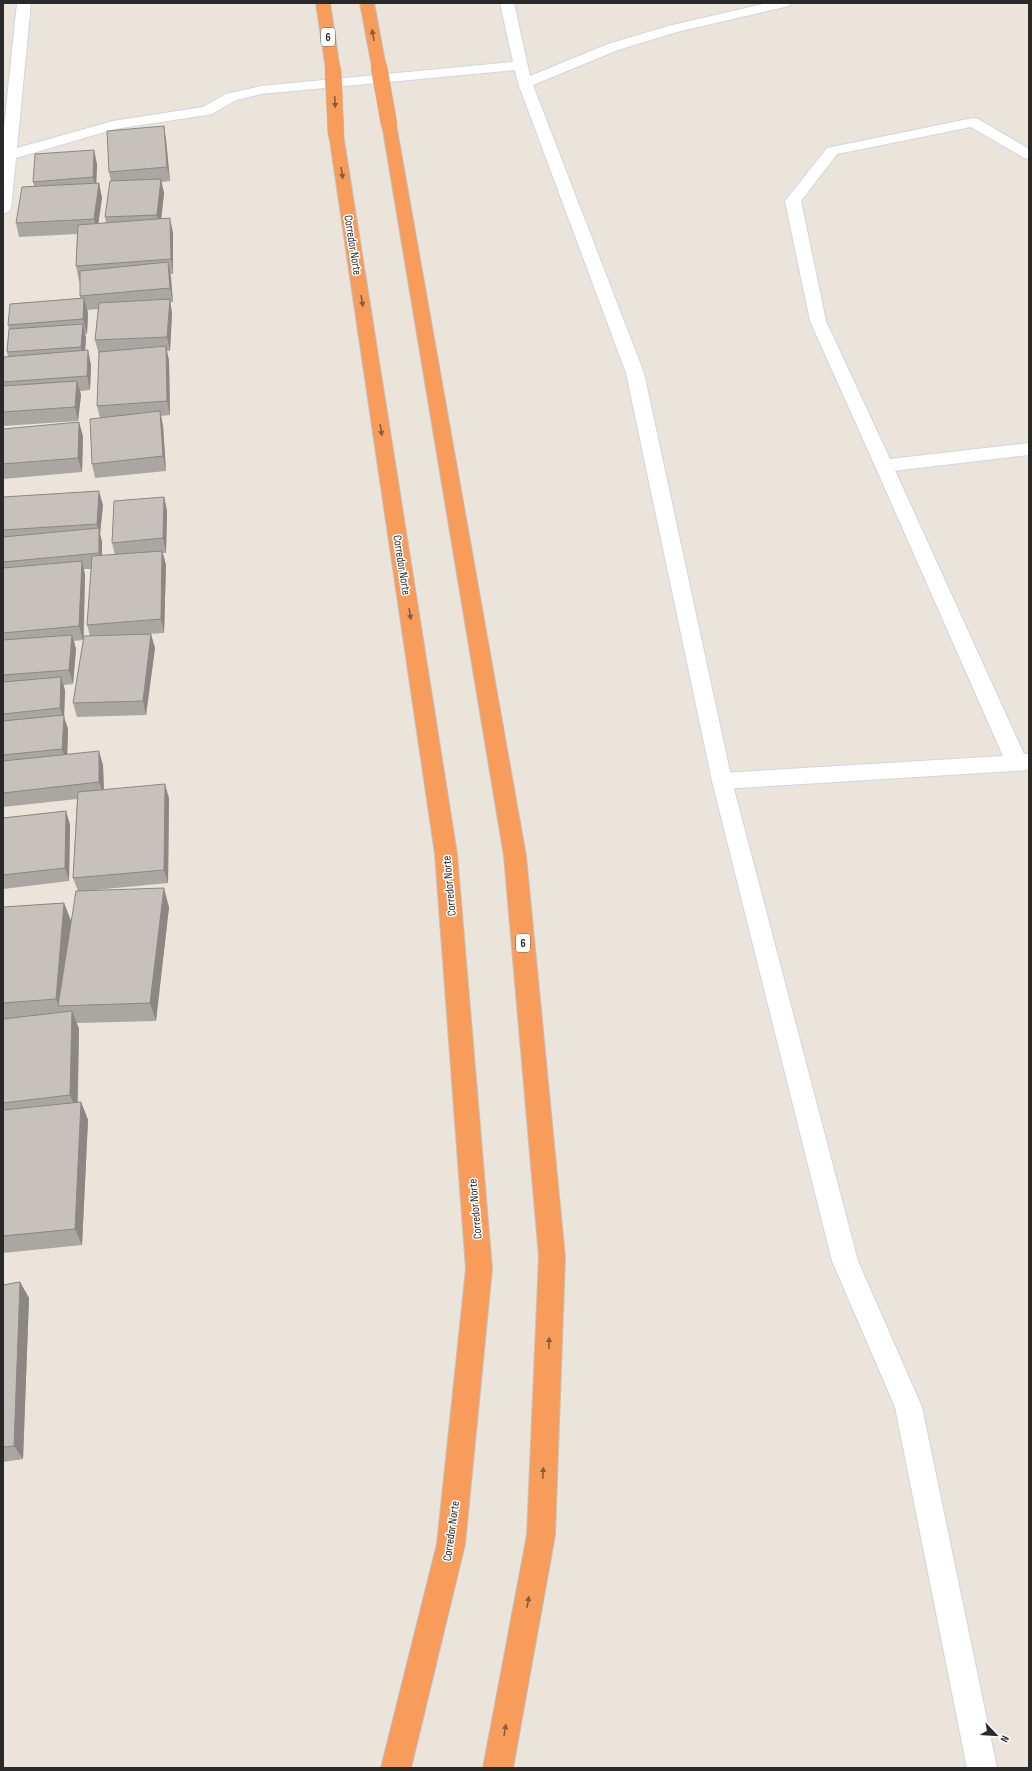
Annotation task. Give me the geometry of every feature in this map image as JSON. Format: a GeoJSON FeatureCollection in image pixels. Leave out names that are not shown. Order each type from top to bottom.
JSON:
{"type":"FeatureCollection","features":[{"type":"Feature","properties":{"kind":"highway","name":"Corredor Norte"},"geometry":{"type":"LineString","coordinates":[[323,3],[333,70],[336,134],[446,854],[480,1269],[451,1544],[396,1768]]}},
{"type":"Feature","properties":{"kind":"highway","name":"6"},"geometry":{"type":"LineString","coordinates":[[367,3],[515,856],[552,1257],[540,1535],[498,1768]]}},
{"type":"Feature","properties":{"kind":"street"},"geometry":{"type":"LineString","coordinates":[[3,209],[24,3]]}},
{"type":"Feature","properties":{"kind":"street"},"geometry":{"type":"LineString","coordinates":[[507,3],[525,83],[635,373],[722,781],[845,1261],[908,1407],[982,1768]]}},
{"type":"Feature","properties":{"kind":"street"},"geometry":{"type":"LineString","coordinates":[[525,83],[613,47],[672,30],[784,3]]}},
{"type":"Feature","properties":{"kind":"street"},"geometry":{"type":"LineString","coordinates":[[3,57],[19,56]]}},
{"type":"Feature","properties":{"kind":"street"},"geometry":{"type":"LineString","coordinates":[[9,155],[113,125],[207,110],[231,97],[261,90],[521,65]]}},
{"type":"Feature","properties":{"kind":"street"},"geometry":{"type":"LineString","coordinates":[[722,781],[1023,762],[818,322],[794,201],[832,151],[973,122],[1029,155]]}},
{"type":"Feature","properties":{"kind":"street"},"geometry":{"type":"LineString","coordinates":[[884,466],[1029,449]]}},
{"type":"Feature","properties":{"kind":"building"},"geometry":{"type":"Polygon","coordinates":[[[164,126],[167,167],[109,172],[107,131],[164,126]]]}},
{"type":"Feature","properties":{"kind":"building"},"geometry":{"type":"Polygon","coordinates":[[[94,150],[93,177],[33,182],[35,154],[94,150]]]}},
{"type":"Feature","properties":{"kind":"building"},"geometry":{"type":"Polygon","coordinates":[[[161,179],[157,215],[105,217],[110,181],[161,179]]]}},
{"type":"Feature","properties":{"kind":"building"},"geometry":{"type":"Polygon","coordinates":[[[99,183],[94,219],[16,223],[22,187],[99,183]]]}},
{"type":"Feature","properties":{"kind":"building"},"geometry":{"type":"Polygon","coordinates":[[[170,218],[171,259],[76,266],[78,225],[170,218]]]}},
{"type":"Feature","properties":{"kind":"building"},"geometry":{"type":"Polygon","coordinates":[[[168,262],[170,288],[80,296],[80,271],[168,262]]]}},
{"type":"Feature","properties":{"kind":"building"},"geometry":{"type":"Polygon","coordinates":[[[84,298],[83,319],[8,325],[10,304],[84,298]]]}},
{"type":"Feature","properties":{"kind":"building"},"geometry":{"type":"Polygon","coordinates":[[[170,299],[167,337],[95,340],[99,303],[170,299]]]}},
{"type":"Feature","properties":{"kind":"building"},"geometry":{"type":"Polygon","coordinates":[[[83,324],[81,347],[7,352],[9,329],[83,324]]]}},
{"type":"Feature","properties":{"kind":"building"},"geometry":{"type":"Polygon","coordinates":[[[166,346],[167,401],[97,406],[99,352],[166,346]]]}},
{"type":"Feature","properties":{"kind":"building"},"geometry":{"type":"Polygon","coordinates":[[[88,350],[87,376],[3,382],[4,357],[88,350]]]}},
{"type":"Feature","properties":{"kind":"building"},"geometry":{"type":"Polygon","coordinates":[[[77,381],[75,407],[3,412],[3,386],[77,381]]]}},
{"type":"Feature","properties":{"kind":"building"},"geometry":{"type":"Polygon","coordinates":[[[160,411],[163,456],[92,464],[90,419],[160,411]]]}},
{"type":"Feature","properties":{"kind":"building"},"geometry":{"type":"Polygon","coordinates":[[[79,422],[78,458],[3,464],[3,429],[79,422]]]}},
{"type":"Feature","properties":{"kind":"building"},"geometry":{"type":"Polygon","coordinates":[[[99,491],[97,524],[3,530],[3,497],[99,491]]]}},
{"type":"Feature","properties":{"kind":"building"},"geometry":{"type":"Polygon","coordinates":[[[164,497],[163,538],[112,543],[114,501],[164,497]]]}},
{"type":"Feature","properties":{"kind":"building"},"geometry":{"type":"Polygon","coordinates":[[[99,528],[99,553],[3,562],[3,537],[99,528]]]}},
{"type":"Feature","properties":{"kind":"building"},"geometry":{"type":"Polygon","coordinates":[[[162,551],[161,619],[87,625],[92,556],[162,551]]]}},
{"type":"Feature","properties":{"kind":"building"},"geometry":{"type":"Polygon","coordinates":[[[82,561],[79,626],[3,633],[3,568],[82,561]]]}},
{"type":"Feature","properties":{"kind":"building"},"geometry":{"type":"Polygon","coordinates":[[[151,634],[143,701],[73,703],[84,636],[151,634]]]}},
{"type":"Feature","properties":{"kind":"building"},"geometry":{"type":"Polygon","coordinates":[[[72,635],[69,670],[3,675],[3,640],[72,635]]]}},
{"type":"Feature","properties":{"kind":"building"},"geometry":{"type":"Polygon","coordinates":[[[61,677],[60,708],[3,714],[3,682],[61,677]]]}},
{"type":"Feature","properties":{"kind":"building"},"geometry":{"type":"Polygon","coordinates":[[[64,715],[62,749],[3,755],[3,721],[64,715]]]}},
{"type":"Feature","properties":{"kind":"building"},"geometry":{"type":"Polygon","coordinates":[[[99,751],[99,782],[3,793],[3,761],[99,751]]]}},
{"type":"Feature","properties":{"kind":"building"},"geometry":{"type":"Polygon","coordinates":[[[165,784],[164,870],[73,878],[78,792],[165,784]]]}},
{"type":"Feature","properties":{"kind":"building"},"geometry":{"type":"Polygon","coordinates":[[[66,811],[65,868],[3,875],[3,818],[66,811]]]}},
{"type":"Feature","properties":{"kind":"building"},"geometry":{"type":"Polygon","coordinates":[[[164,888],[150,1003],[58,1006],[76,891],[164,888]]]}},
{"type":"Feature","properties":{"kind":"building"},"geometry":{"type":"Polygon","coordinates":[[[64,903],[56,999],[3,1003],[3,907],[64,903]]]}},
{"type":"Feature","properties":{"kind":"building"},"geometry":{"type":"Polygon","coordinates":[[[72,1011],[70,1095],[3,1103],[3,1019],[72,1011]]]}},
{"type":"Feature","properties":{"kind":"building"},"geometry":{"type":"Polygon","coordinates":[[[81,1102],[75,1229],[3,1236],[3,1110],[81,1102]]]}},
{"type":"Feature","properties":{"kind":"building"},"geometry":{"type":"Polygon","coordinates":[[[20,1282],[14,1446],[3,1447],[3,1285],[20,1282]]]}}]}
